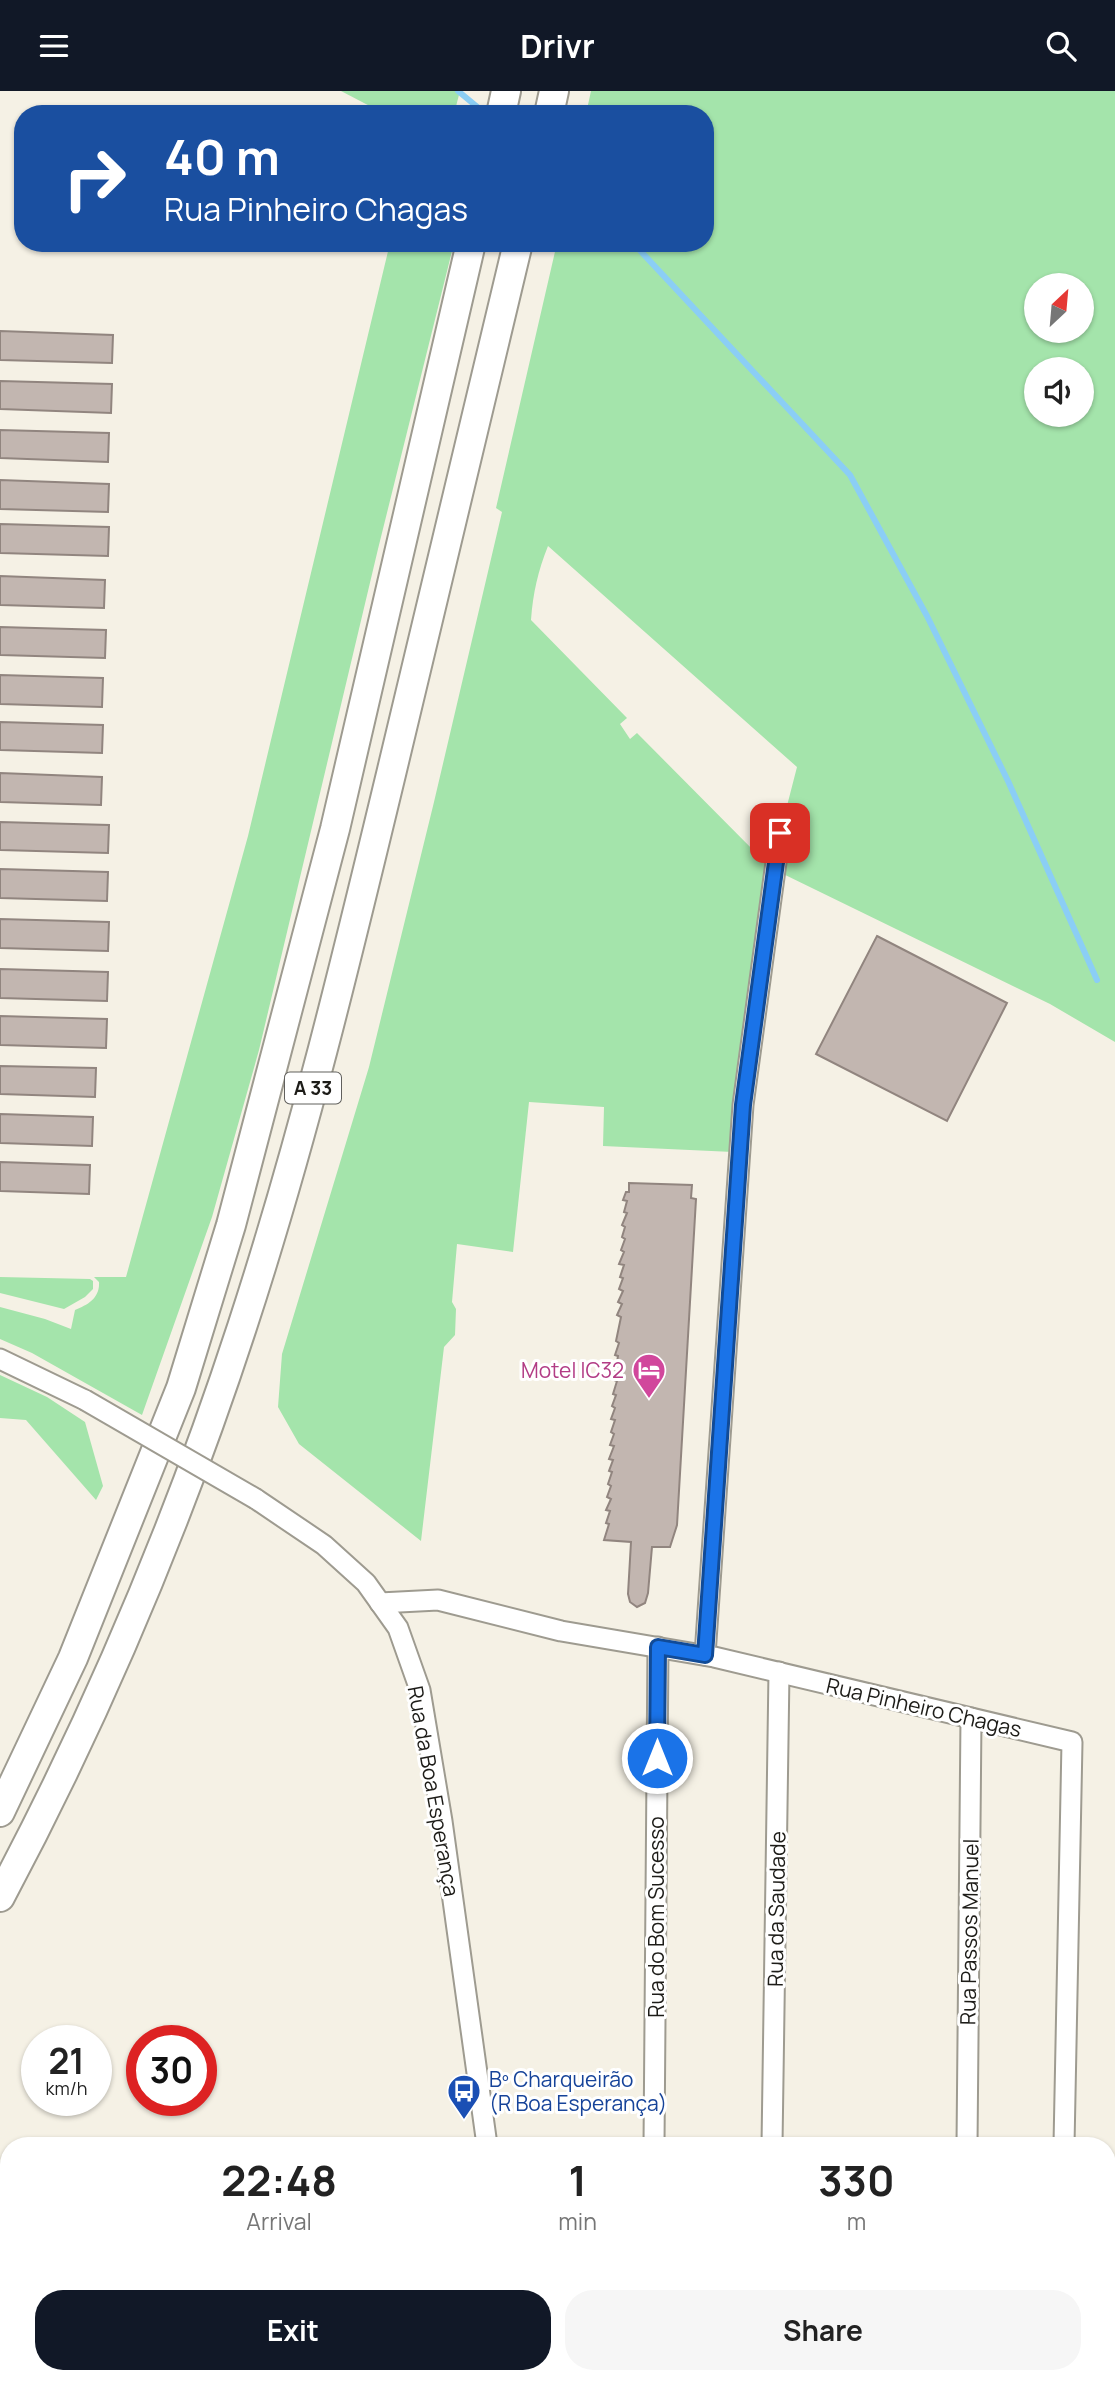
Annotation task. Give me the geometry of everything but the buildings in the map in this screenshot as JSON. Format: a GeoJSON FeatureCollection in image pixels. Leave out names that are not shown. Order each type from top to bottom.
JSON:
{"type":"FeatureCollection","features":[{"type":"Feature","properties":{"kind":"highway","name":"A 33"},"geometry":{"type":"LineString","coordinates":[[0,1812],[73,1658],[181,1388],[231,1225],[335,829],[469,252]]}},
{"type":"Feature","properties":{"kind":"highway","name":"A 33"},"geometry":{"type":"LineString","coordinates":[[0,1897],[103,1688],[153,1570],[213,1413],[267,1249],[302,1128],[360,904],[516,252]]}},
{"type":"Feature","properties":{"kind":"street"},"geometry":{"type":"LineString","coordinates":[[705,1655],[743,1105],[780,833]]}},
{"type":"Feature","properties":{"kind":"street","name":"Rua da Boa Esperança"},"geometry":{"type":"LineString","coordinates":[[0,1359],[85,1400],[256,1499],[324,1545],[366,1583],[398,1628],[420,1690],[442,1821],[486,2137]]}},
{"type":"Feature","properties":{"kind":"street","name":"Rua Pinheiro Chagas"},"geometry":{"type":"LineString","coordinates":[[380,1603],[438,1600],[561,1631],[705,1655],[1072,1742],[1064,2137]]}},
{"type":"Feature","properties":{"kind":"street","name":"Rua do Bom Sucesso"},"geometry":{"type":"LineString","coordinates":[[654,2137],[658,1647]]}},
{"type":"Feature","properties":{"kind":"street","name":"Rua da Saudade"},"geometry":{"type":"LineString","coordinates":[[772,2137],[779,1672]]}},
{"type":"Feature","properties":{"kind":"street","name":"Rua Passos Manuel"},"geometry":{"type":"LineString","coordinates":[[967,2137],[971,1718]]}},
{"type":"Feature","properties":{"kind":"green space"},"geometry":{"type":"Polygon","coordinates":[[[341,91],[460,91],[456,105],[368,105],[341,91]]]}},
{"type":"Feature","properties":{"kind":"green space"},"geometry":{"type":"Polygon","coordinates":[[[591,91],[1115,91],[1115,1042],[1050,1004],[775,870],[780,833],[797,767],[548,546],[541,564],[531,620],[627,718],[620,724],[630,739],[637,733],[766,863],[733,1152],[603,1146],[604,1107],[529,1102],[513,1252],[457,1244],[452,1302],[456,1309],[455,1335],[444,1347],[421,1541],[299,1444],[278,1407],[282,1354],[369,1067],[502,512],[496,508],[555,252],[714,252],[714,105],[588,105],[591,91]]]}},
{"type":"Feature","properties":{"kind":"green space"},"geometry":{"type":"Polygon","coordinates":[[[388,252],[452,252],[259,1050],[212,1217],[142,1415],[32,1353],[0,1339],[0,1307],[71,1329],[75,1310],[89,1303],[99,1288],[99,1282],[94,1277],[126,1277],[248,836],[388,252]]]}},
{"type":"Feature","properties":{"kind":"green space"},"geometry":{"type":"Polygon","coordinates":[[[0,1277],[90,1279],[93,1281],[93,1289],[64,1309],[0,1293],[0,1277]]]}},
{"type":"Feature","properties":{"kind":"green space"},"geometry":{"type":"Polygon","coordinates":[[[0,1375],[47,1397],[85,1422],[103,1486],[96,1500],[26,1420],[0,1418],[0,1375]]]}},
{"type":"Feature","properties":{"kind":"waterway"},"geometry":{"type":"LineString","coordinates":[[458,91],[475,105]]}},
{"type":"Feature","properties":{"kind":"waterway"},"geometry":{"type":"LineString","coordinates":[[641,252],[850,475],[927,616],[1008,781],[1097,980]]}},
{"type":"Feature","properties":{"kind":"place","name":"Motel IC32"},"geometry":{"type":"Point","coordinates":[649,1400]}},
{"type":"Feature","properties":{"kind":"place","name":"Bº Charqueirão (R Boa Esperança)"},"geometry":{"type":"Point","coordinates":[464,2121]}},
{"type":"Feature","properties":{"kind":"route"},"geometry":{"type":"LineString","coordinates":[[657,1758],[658,1647],[705,1655],[743,1105],[780,833]]}}]}
